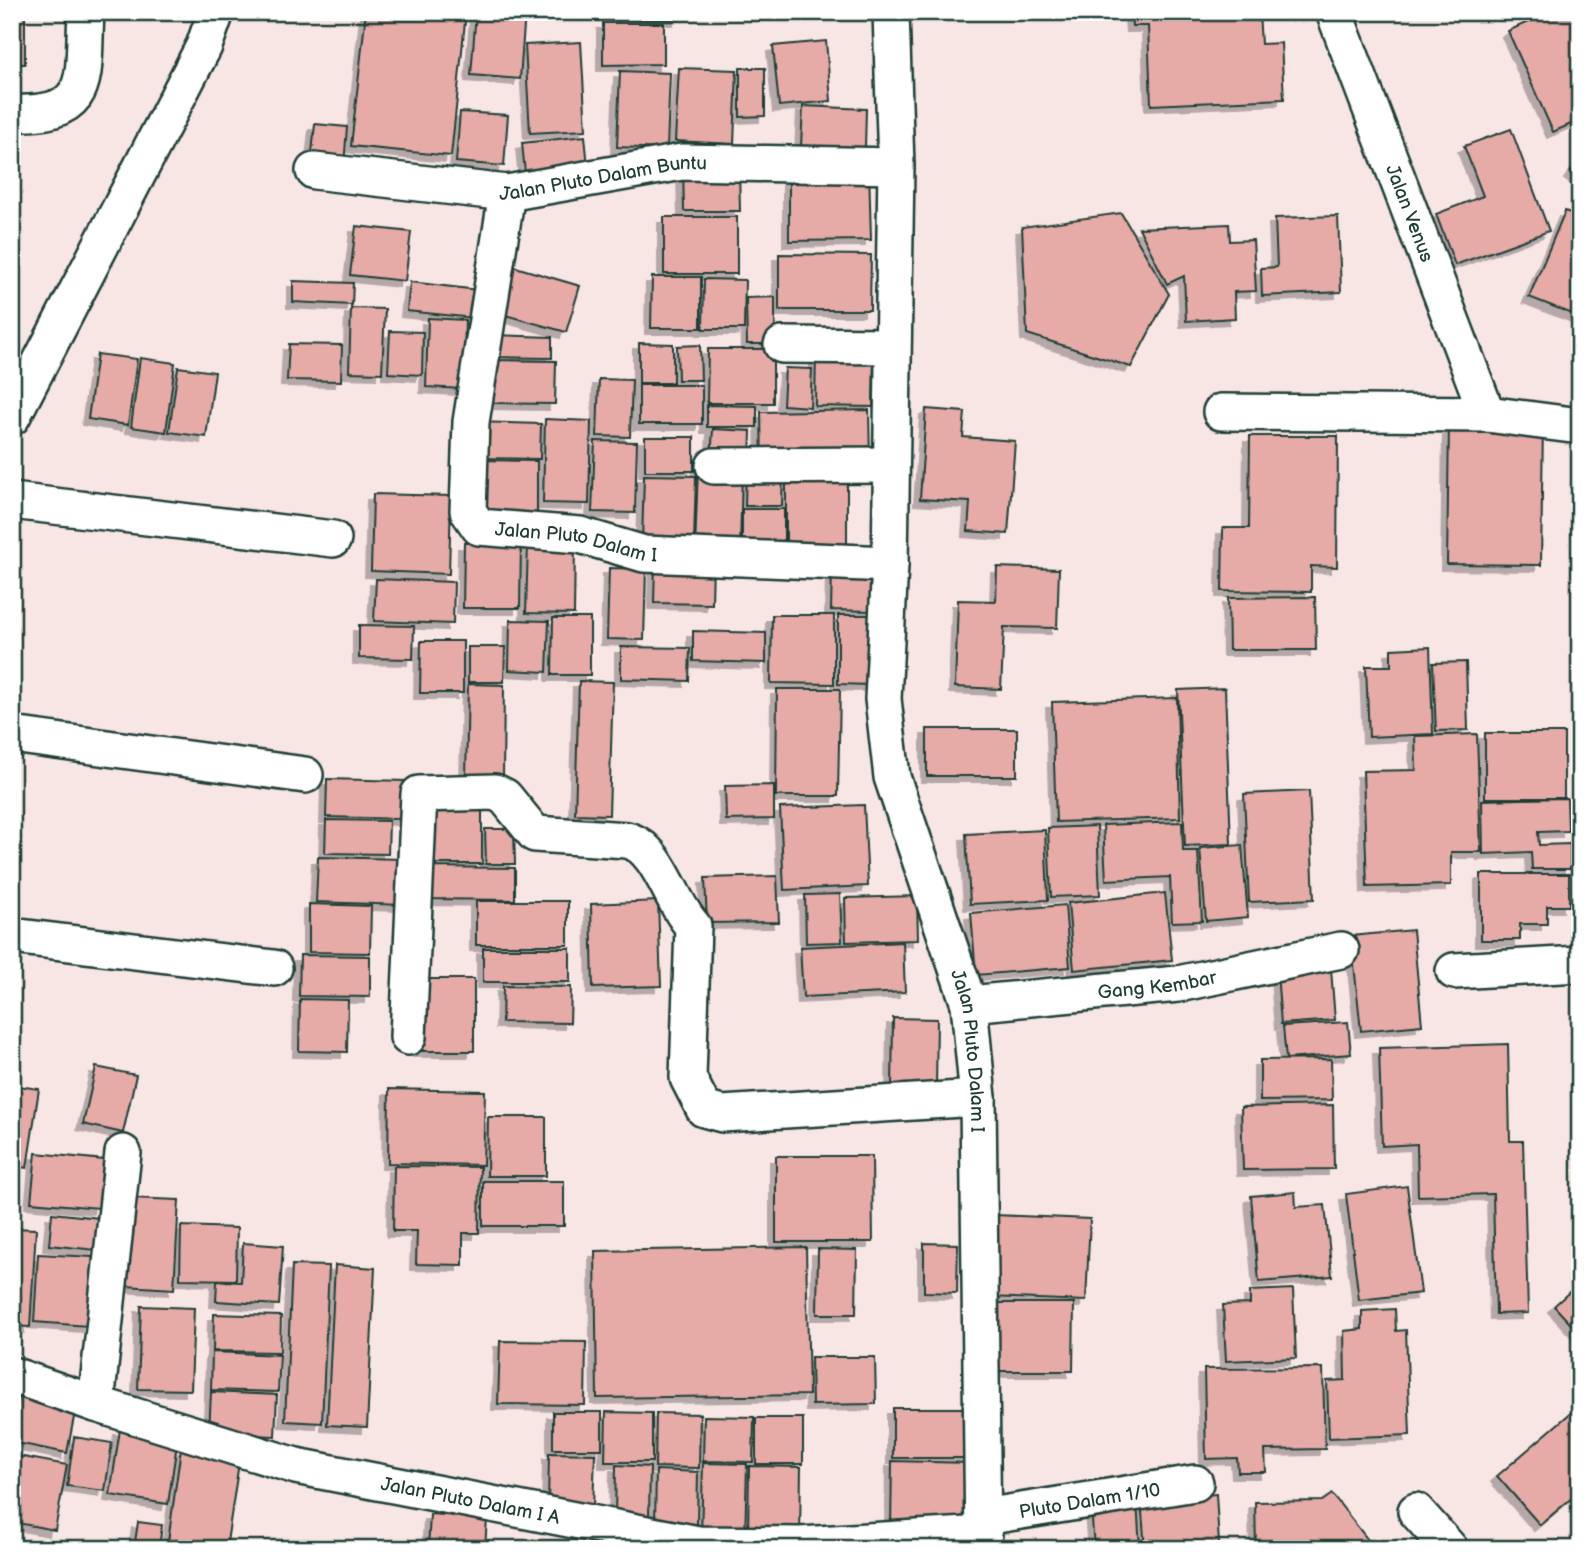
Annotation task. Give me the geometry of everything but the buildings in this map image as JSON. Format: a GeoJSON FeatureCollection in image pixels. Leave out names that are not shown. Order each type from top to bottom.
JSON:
{"type":"FeatureCollection","features":[{"type":"Feature","properties":{"kind":"street"},"geometry":{"type":"LineString","coordinates":[[12,113],[59,110],[74,98],[82,77],[86,12]]}},
{"type":"Feature","properties":{"kind":"street"},"geometry":{"type":"LineString","coordinates":[[12,416],[25,370],[204,46],[216,12]]}},
{"type":"Feature","properties":{"kind":"street","name":"Jalan Pluto Dalam I"},"geometry":{"type":"LineString","coordinates":[[891,12],[896,166],[890,564],[883,699],[892,777],[969,1003],[978,1098],[983,1533]]}},
{"type":"Feature","properties":{"kind":"street","name":"Jalan Venus"},"geometry":{"type":"LineString","coordinates":[[1334,12],[1487,414]]}},
{"type":"Feature","properties":{"kind":"street","name":"Jalan Pluto Dalam Buntu"},"geometry":{"type":"LineString","coordinates":[[314,171],[507,193],[682,162],[896,166]]}},
{"type":"Feature","properties":{"kind":"street","name":"Jalan Pluto Dalam I"},"geometry":{"type":"LineString","coordinates":[[507,193],[471,422],[468,511],[479,527],[580,535],[644,554],[890,564]]}},
{"type":"Feature","properties":{"kind":"street"},"geometry":{"type":"LineString","coordinates":[[782,345],[892,346]]}},
{"type":"Feature","properties":{"kind":"street"},"geometry":{"type":"LineString","coordinates":[[1221,412],[1487,414],[1580,426]]}},
{"type":"Feature","properties":{"kind":"street"},"geometry":{"type":"LineString","coordinates":[[714,466],[891,465]]}},
{"type":"Feature","properties":{"kind":"street"},"geometry":{"type":"LineString","coordinates":[[12,501],[333,539]]}},
{"type":"Feature","properties":{"kind":"street"},"geometry":{"type":"LineString","coordinates":[[12,734],[305,775]]}},
{"type":"Feature","properties":{"kind":"street"},"geometry":{"type":"LineString","coordinates":[[408,1037],[419,794],[495,792],[505,797],[535,834],[627,840],[638,843],[650,855],[681,914],[693,926],[688,1079],[704,1109],[722,1114],[978,1098]]}},
{"type":"Feature","properties":{"kind":"street"},"geometry":{"type":"LineString","coordinates":[[12,936],[274,968]]}},
{"type":"Feature","properties":{"kind":"street","name":"Gang Kembar"},"geometry":{"type":"LineString","coordinates":[[969,1003],[1178,984],[1341,950]]}},
{"type":"Feature","properties":{"kind":"street"},"geometry":{"type":"LineString","coordinates":[[1454,971],[1580,964]]}},
{"type":"Feature","properties":{"kind":"street"},"geometry":{"type":"LineString","coordinates":[[96,1404],[123,1153]]}},
{"type":"Feature","properties":{"kind":"street","name":"Jalan Pluto Dalam I A"},"geometry":{"type":"LineString","coordinates":[[12,1374],[96,1404],[296,1466],[579,1535],[698,1544],[800,1545],[983,1533]]}},
{"type":"Feature","properties":{"kind":"street","name":"Pluto Dalam 1/10"},"geometry":{"type":"LineString","coordinates":[[983,1533],[1195,1483]]}},
{"type":"Feature","properties":{"kind":"street"},"geometry":{"type":"LineString","coordinates":[[1416,1511],[1450,1549]]}}]}
